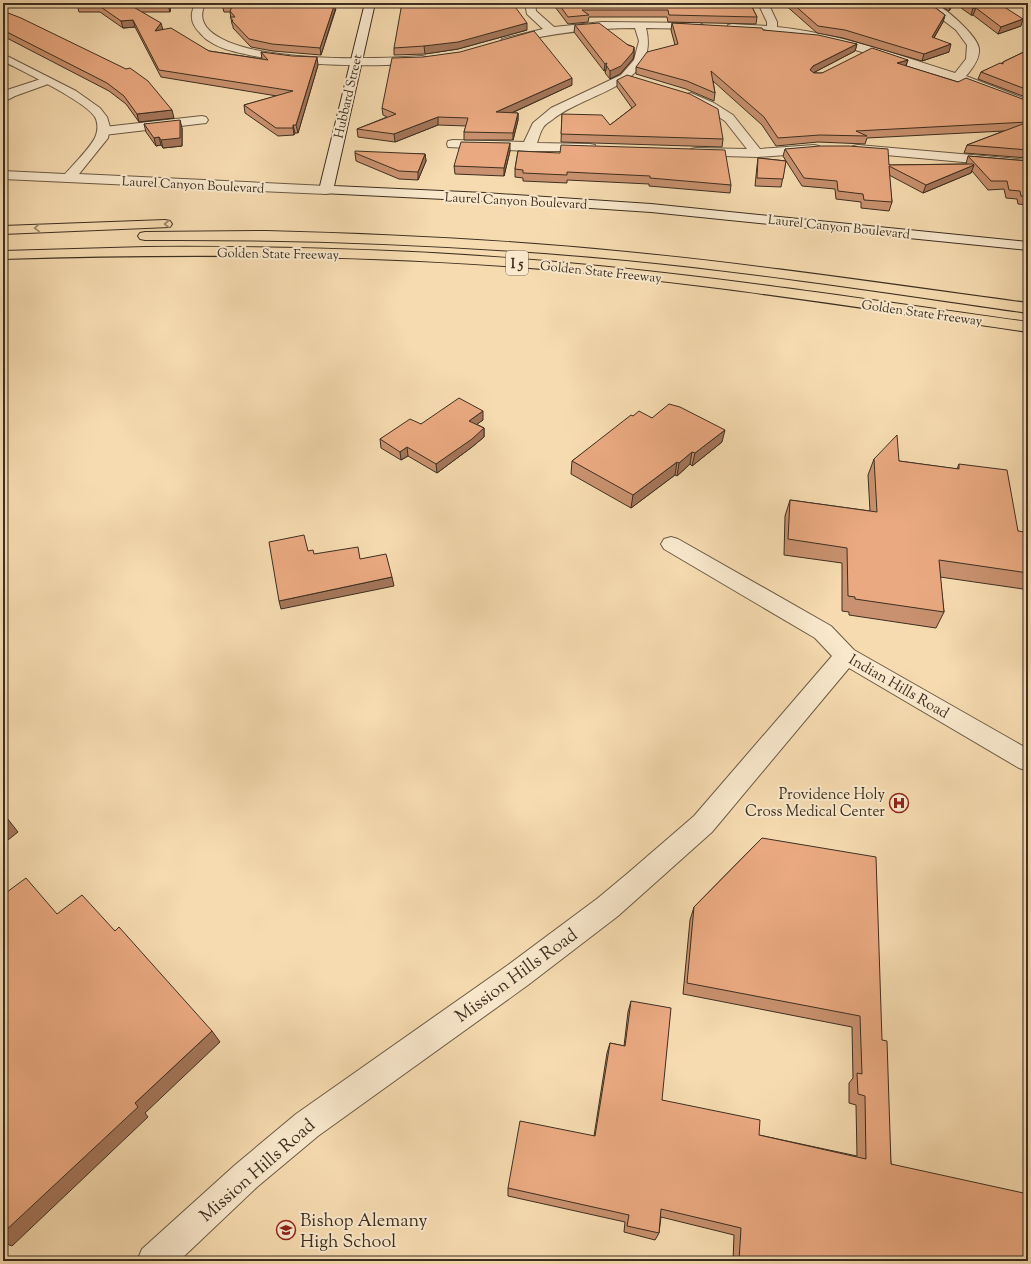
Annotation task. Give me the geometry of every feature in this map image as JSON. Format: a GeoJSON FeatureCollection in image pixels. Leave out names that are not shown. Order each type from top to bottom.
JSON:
{"type":"FeatureCollection","features":[{"type":"Feature","properties":{"kind":"highway","name":"Golden State Freeway"},"geometry":{"type":"LineString","coordinates":[[3,230],[161,224],[400,229],[495,234],[738,258],[1028,296]]}},
{"type":"Feature","properties":{"kind":"highway"},"geometry":{"type":"LineString","coordinates":[[3,240],[254,235],[362,238],[502,246],[627,256],[1028,308]]}},
{"type":"Feature","properties":{"kind":"highway"},"geometry":{"type":"LineString","coordinates":[[3,247],[132,242],[310,243],[490,252],[662,268],[915,300],[1028,317]]}},
{"type":"Feature","properties":{"kind":"highway","name":"Golden State Freeway"},"geometry":{"type":"LineString","coordinates":[[3,255],[141,250],[280,252],[500,262],[719,283],[1028,327]]}},
{"type":"Feature","properties":{"kind":"street"},"geometry":{"type":"LineString","coordinates":[[201,3],[196,10],[197,21],[201,31],[216,42],[236,49],[261,55],[294,59],[355,61],[414,60],[430,58]]}},
{"type":"Feature","properties":{"kind":"street","name":"Hubbard Street"},"geometry":{"type":"LineString","coordinates":[[326,190],[355,61],[370,3]]}},
{"type":"Feature","properties":{"kind":"street"},"geometry":{"type":"LineString","coordinates":[[530,3],[531,12],[551,30]]}},
{"type":"Feature","properties":{"kind":"street"},"geometry":{"type":"LineString","coordinates":[[763,3],[772,22],[772,28]]}},
{"type":"Feature","properties":{"kind":"street"},"geometry":{"type":"LineString","coordinates":[[926,3],[937,10],[966,35],[973,46],[972,59],[963,73],[957,78]]}},
{"type":"Feature","properties":{"kind":"street"},"geometry":{"type":"LineString","coordinates":[[492,45],[527,34],[592,25],[772,28],[810,35],[869,50],[957,78],[1010,96],[1028,104]]}},
{"type":"Feature","properties":{"kind":"street"},"geometry":{"type":"LineString","coordinates":[[529,147],[537,126],[555,111],[625,77],[639,61],[644,41],[640,25]]}},
{"type":"Feature","properties":{"kind":"street"},"geometry":{"type":"LineString","coordinates":[[856,57],[869,50]]}},
{"type":"Feature","properties":{"kind":"street"},"geometry":{"type":"LineString","coordinates":[[3,57],[88,104],[101,116],[104,131],[102,138],[70,177]]}},
{"type":"Feature","properties":{"kind":"street"},"geometry":{"type":"LineString","coordinates":[[625,77],[638,81]]}},
{"type":"Feature","properties":{"kind":"street"},"geometry":{"type":"LineString","coordinates":[[3,98],[11,93],[47,81]]}},
{"type":"Feature","properties":{"kind":"street"},"geometry":{"type":"LineString","coordinates":[[679,92],[710,106],[729,118],[757,153]]}},
{"type":"Feature","properties":{"kind":"street"},"geometry":{"type":"LineString","coordinates":[[104,131],[202,120]]}},
{"type":"Feature","properties":{"kind":"street"},"geometry":{"type":"LineString","coordinates":[[453,144],[600,149]]}},
{"type":"Feature","properties":{"kind":"street"},"geometry":{"type":"LineString","coordinates":[[687,151],[757,153],[825,148]]}},
{"type":"Feature","properties":{"kind":"street"},"geometry":{"type":"LineString","coordinates":[[847,148],[1028,164]]}},
{"type":"Feature","properties":{"kind":"street","name":"Laurel Canyon Boulevard"},"geometry":{"type":"LineString","coordinates":[[3,175],[486,197],[650,208],[1028,246]]}},
{"type":"Feature","properties":{"kind":"street","name":"Indian Hills Road"},"geometry":{"type":"LineString","coordinates":[[671,544],[823,632],[846,656],[1028,761]]}},
{"type":"Feature","properties":{"kind":"street","name":"Mission Hills Road"},"geometry":{"type":"LineString","coordinates":[[154,1261],[246,1176],[307,1126],[363,1084],[518,975],[608,907],[649,872],[703,824],[846,656]]}},
{"type":"Feature","properties":{"kind":"building"},"geometry":{"type":"Polygon","coordinates":[[[79,3],[169,3],[168,5],[130,5],[161,23],[155,31],[171,28],[209,51],[268,60],[261,52],[292,56],[317,57],[296,125],[293,125],[293,128],[276,128],[244,105],[293,91],[159,70],[133,20],[121,21],[98,5],[77,5],[79,3]]]}},
{"type":"Feature","properties":{"kind":"building"},"geometry":{"type":"Polygon","coordinates":[[[223,3],[335,3],[320,48],[272,44],[249,39],[230,17],[235,17],[230,11],[233,5],[222,5],[223,3]]]}},
{"type":"Feature","properties":{"kind":"building"},"geometry":{"type":"Polygon","coordinates":[[[402,3],[513,4],[527,23],[458,42],[394,48],[402,3]]]}},
{"type":"Feature","properties":{"kind":"building"},"geometry":{"type":"Polygon","coordinates":[[[558,3],[750,3],[757,17],[669,15],[668,10],[582,10],[589,15],[568,17],[558,3]]]}},
{"type":"Feature","properties":{"kind":"building"},"geometry":{"type":"Polygon","coordinates":[[[792,3],[929,3],[945,15],[932,37],[951,44],[924,54],[845,30],[818,26],[792,3]]]}},
{"type":"Feature","properties":{"kind":"building"},"geometry":{"type":"Polygon","coordinates":[[[966,3],[998,3],[1023,19],[1001,27],[976,8],[973,8],[966,3]]]}},
{"type":"Feature","properties":{"kind":"building"},"geometry":{"type":"Polygon","coordinates":[[[3,11],[21,18],[126,69],[130,68],[148,81],[172,110],[137,114],[124,96],[107,83],[3,30],[3,11]]]}},
{"type":"Feature","properties":{"kind":"building"},"geometry":{"type":"Polygon","coordinates":[[[599,23],[628,45],[634,47],[633,52],[621,66],[610,71],[606,65],[607,63],[605,64],[575,25],[599,23]]]}},
{"type":"Feature","properties":{"kind":"building"},"geometry":{"type":"Polygon","coordinates":[[[672,23],[762,28],[763,30],[818,35],[857,44],[813,66],[810,70],[814,73],[822,73],[872,48],[908,60],[897,63],[958,82],[966,78],[1028,101],[1028,122],[856,131],[867,136],[820,135],[778,138],[764,117],[711,71],[715,93],[687,81],[636,67],[647,52],[678,44],[672,23]]]}},
{"type":"Feature","properties":{"kind":"building"},"geometry":{"type":"Polygon","coordinates":[[[534,31],[572,78],[496,112],[518,113],[513,133],[464,132],[468,118],[438,117],[394,134],[357,129],[396,114],[382,108],[392,58],[423,57],[460,52],[534,31]]]}},
{"type":"Feature","properties":{"kind":"building"},"geometry":{"type":"Polygon","coordinates":[[[1028,50],[1028,90],[981,72],[1000,63],[1003,64],[1003,62],[1028,50]]]}},
{"type":"Feature","properties":{"kind":"building"},"geometry":{"type":"Polygon","coordinates":[[[627,75],[690,94],[718,109],[723,139],[561,134],[562,114],[602,115],[610,125],[636,105],[617,80],[627,75]]]}},
{"type":"Feature","properties":{"kind":"building"},"geometry":{"type":"Polygon","coordinates":[[[180,120],[180,138],[161,140],[159,137],[154,138],[144,124],[180,120]]]}},
{"type":"Feature","properties":{"kind":"building"},"geometry":{"type":"Polygon","coordinates":[[[1028,122],[1028,150],[967,145],[1028,122]]]}},
{"type":"Feature","properties":{"kind":"building"},"geometry":{"type":"Polygon","coordinates":[[[461,142],[510,143],[504,168],[454,166],[461,142]]]}},
{"type":"Feature","properties":{"kind":"building"},"geometry":{"type":"Polygon","coordinates":[[[561,145],[725,150],[731,185],[650,178],[650,176],[567,172],[567,175],[523,173],[523,170],[515,169],[518,151],[560,153],[561,145]]]}},
{"type":"Feature","properties":{"kind":"building"},"geometry":{"type":"Polygon","coordinates":[[[820,146],[849,146],[888,149],[889,165],[974,165],[926,185],[889,166],[892,202],[864,200],[863,194],[838,191],[837,181],[804,178],[785,149],[820,146]]]}},
{"type":"Feature","properties":{"kind":"building"},"geometry":{"type":"Polygon","coordinates":[[[355,151],[425,154],[418,172],[399,171],[355,153],[355,151]]]}},
{"type":"Feature","properties":{"kind":"building"},"geometry":{"type":"Polygon","coordinates":[[[968,156],[1028,161],[1028,196],[1021,196],[1020,191],[1009,190],[1007,181],[991,181],[968,156]]]}},
{"type":"Feature","properties":{"kind":"building"},"geometry":{"type":"Polygon","coordinates":[[[758,158],[786,161],[783,179],[757,178],[758,158]]]}},
{"type":"Feature","properties":{"kind":"building"},"geometry":{"type":"Polygon","coordinates":[[[459,398],[483,411],[469,421],[484,428],[472,439],[436,464],[407,447],[400,452],[380,439],[410,419],[421,424],[459,398]]]}},
{"type":"Feature","properties":{"kind":"building"},"geometry":{"type":"Polygon","coordinates":[[[669,404],[680,407],[725,430],[695,453],[692,452],[679,463],[677,462],[633,495],[572,461],[631,415],[633,416],[639,411],[652,418],[669,404]]]}},
{"type":"Feature","properties":{"kind":"building"},"geometry":{"type":"Polygon","coordinates":[[[897,435],[899,461],[959,469],[959,464],[1007,470],[1018,531],[1024,532],[1028,552],[1028,573],[939,560],[944,612],[855,599],[855,597],[848,596],[847,548],[788,539],[790,500],[877,512],[874,459],[897,435]]]}},
{"type":"Feature","properties":{"kind":"building"},"geometry":{"type":"Polygon","coordinates":[[[304,535],[308,551],[313,550],[314,554],[358,547],[360,559],[386,554],[392,577],[279,601],[269,542],[304,535]]]}},
{"type":"Feature","properties":{"kind":"building"},"geometry":{"type":"Polygon","coordinates":[[[3,814],[7,818],[3,821],[3,814]]]}},
{"type":"Feature","properties":{"kind":"building"},"geometry":{"type":"Polygon","coordinates":[[[762,838],[876,857],[882,1040],[887,1041],[891,1164],[1028,1194],[1028,1261],[739,1261],[741,1228],[661,1209],[659,1233],[627,1226],[629,1215],[508,1188],[520,1121],[595,1136],[610,1043],[625,1046],[631,1001],[671,1008],[662,1100],[760,1120],[759,1135],[866,1159],[865,1096],[858,1094],[857,1073],[862,1074],[860,1016],[687,983],[694,907],[762,838]]]}},
{"type":"Feature","properties":{"kind":"building"},"geometry":{"type":"Polygon","coordinates":[[[26,878],[57,914],[82,895],[115,931],[119,927],[212,1031],[135,1103],[138,1107],[3,1233],[3,895],[26,878]]]}},
{"type":"Feature","properties":{"kind":"waterway"},"geometry":{"type":"LineString","coordinates":[[1016,3],[1028,11]]}},
{"type":"Feature","properties":{"kind":"place","name":"Providence Holy Cross Medical Center"},"geometry":{"type":"Point","coordinates":[899,803]}},
{"type":"Feature","properties":{"kind":"place","name":"Bishop Alemany High School"},"geometry":{"type":"Point","coordinates":[286,1230]}}]}
